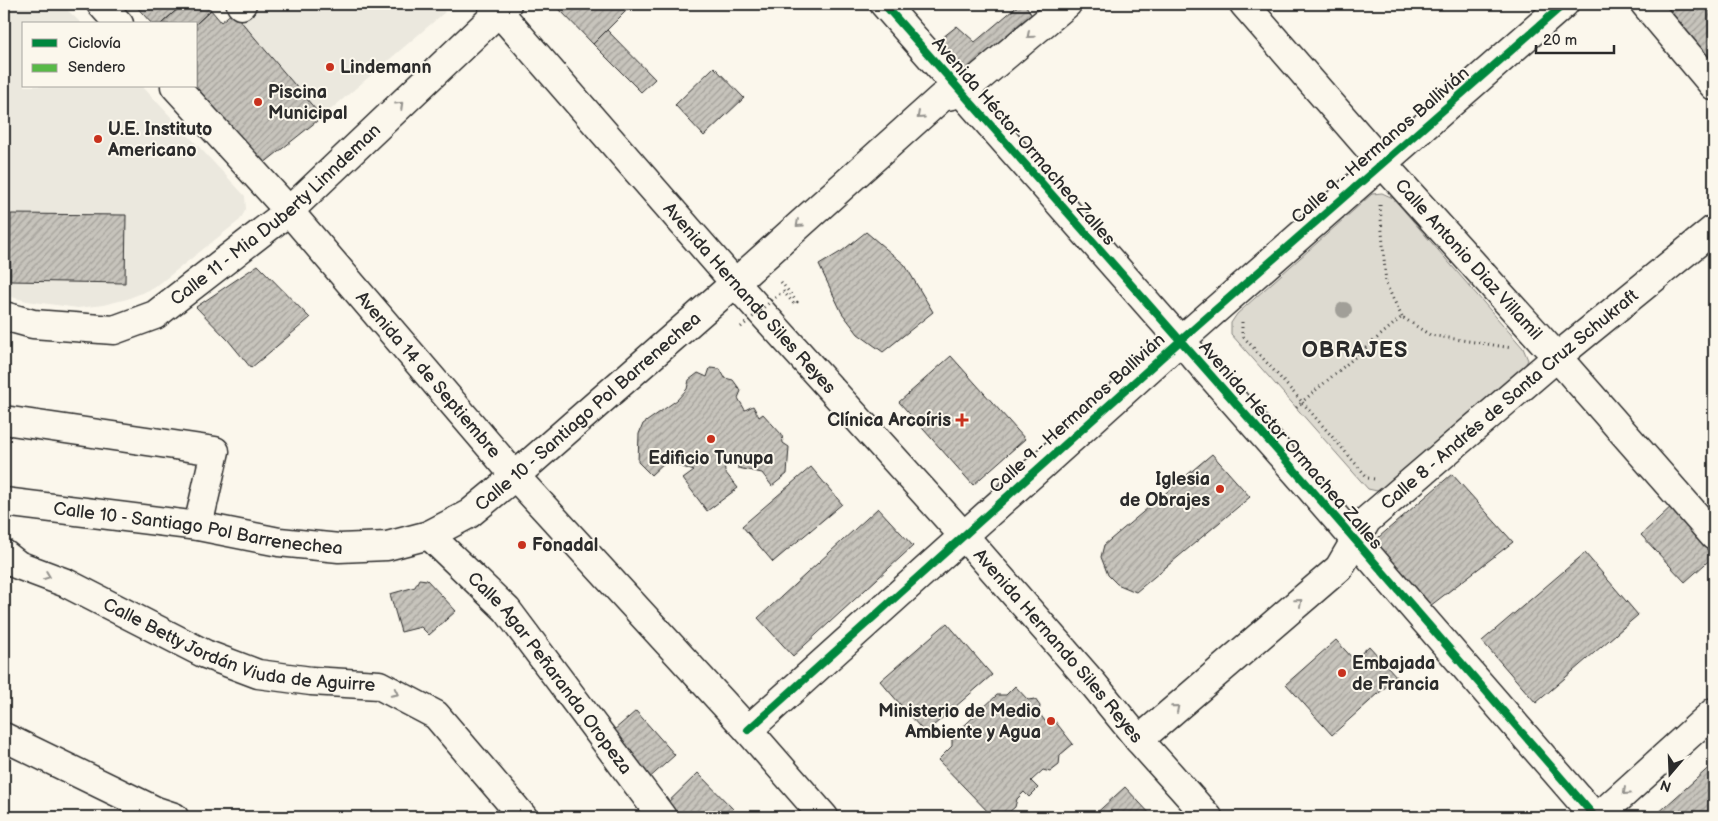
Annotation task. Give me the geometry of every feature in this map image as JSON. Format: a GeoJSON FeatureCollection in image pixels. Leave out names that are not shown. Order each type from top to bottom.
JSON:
{"type":"FeatureCollection","features":[{"type":"Feature","properties":{"kind":"street"},"geometry":{"type":"LineString","coordinates":[[101,4],[117,22]]}},
{"type":"Feature","properties":{"kind":"street","name":"Avenida Héctor Ormachea Zalles"},"geometry":{"type":"LineString","coordinates":[[884,4],[1597,817]]}},
{"type":"Feature","properties":{"kind":"street","name":"Calle 10 - Santiago Pol Barrenechea"},"geometry":{"type":"LineString","coordinates":[[4,502],[198,526],[279,542],[339,548],[387,546],[429,535],[469,514],[735,283],[942,97],[962,93],[1067,4]]}},
{"type":"Feature","properties":{"kind":"street","name":"Calle Antonio Diaz Villamil"},"geometry":{"type":"LineString","coordinates":[[1244,4],[1382,163],[1557,357],[1714,536]]}},
{"type":"Feature","properties":{"kind":"street","name":"Calle 9 - Hermanos Ballivián"},"geometry":{"type":"LineString","coordinates":[[748,730],[1180,341],[1564,4]]}},
{"type":"Feature","properties":{"kind":"street"},"geometry":{"type":"LineString","coordinates":[[1645,4],[1714,86]]}},
{"type":"Feature","properties":{"kind":"street","name":"Calle 11 - Mia Duberty Linndeman"},"geometry":{"type":"LineString","coordinates":[[4,316],[33,324],[114,330],[155,315],[288,211],[499,6]]}},
{"type":"Feature","properties":{"kind":"street","name":"Avenida Hernando Siles Reyes"},"geometry":{"type":"LineString","coordinates":[[499,6],[735,283],[963,535],[1139,740],[1208,817]]}},
{"type":"Feature","properties":{"kind":"street","name":"Avenida 14 de Septiembre"},"geometry":{"type":"LineString","coordinates":[[177,88],[288,211],[514,476],[748,730],[824,817]]}},
{"type":"Feature","properties":{"kind":"street","name":"Calle 8 - Andrés de Santa Cruz Schukraft"},"geometry":{"type":"LineString","coordinates":[[1139,740],[1339,568],[1368,520],[1557,357],[1714,229]]}},
{"type":"Feature","properties":{"kind":"street"},"geometry":{"type":"LineString","coordinates":[[4,420],[215,451],[198,526]]}},
{"type":"Feature","properties":{"kind":"street","name":"Calle Agar Peñaranda Oropeza"},"geometry":{"type":"LineString","coordinates":[[429,535],[506,610],[662,817]]}},
{"type":"Feature","properties":{"kind":"street","name":"Calle Betty Jordán Viuda de Aguirre"},"geometry":{"type":"LineString","coordinates":[[4,554],[18,565],[66,583],[205,654],[258,674],[311,682],[379,685],[436,715],[523,817]]}},
{"type":"Feature","properties":{"kind":"street"},"geometry":{"type":"LineString","coordinates":[[1597,817],[1714,712]]}},
{"type":"Feature","properties":{"kind":"street"},"geometry":{"type":"LineString","coordinates":[[4,738],[174,817]]}},
{"type":"Feature","properties":{"kind":"path"},"geometry":{"type":"LineString","coordinates":[[1380,205],[1386,284],[1402,317],[1430,335],[1516,349],[1510,341]]}},
{"type":"Feature","properties":{"kind":"path"},"geometry":{"type":"LineString","coordinates":[[1371,206],[1388,205]]}},
{"type":"Feature","properties":{"kind":"path"},"geometry":{"type":"LineString","coordinates":[[741,327],[783,292],[794,304],[797,302],[782,282]]}},
{"type":"Feature","properties":{"kind":"path"},"geometry":{"type":"LineString","coordinates":[[1296,408],[1402,317]]}},
{"type":"Feature","properties":{"kind":"path"},"geometry":{"type":"LineString","coordinates":[[1244,319],[1241,326],[1242,335],[1368,478],[1377,479]]}},
{"type":"Feature","properties":{"kind":"shaded area","name":"U.E. Instituto Americano"},"geometry":{"type":"Polygon","coordinates":[[[4,4],[61,4],[80,22],[22,22],[22,88],[144,88],[245,196],[246,209],[240,220],[154,288],[127,299],[103,305],[78,308],[27,301],[4,295],[4,4]]]}},
{"type":"Feature","properties":{"kind":"shaded area","name":"Lindemann"},"geometry":{"type":"Polygon","coordinates":[[[252,4],[438,4],[445,12],[322,117],[236,17],[252,4]]]}},
{"type":"Feature","properties":{"kind":"shaded area"},"geometry":{"type":"Polygon","coordinates":[[[1382,193],[1393,198],[1523,348],[1528,360],[1521,373],[1386,487],[1377,491],[1368,489],[1231,334],[1231,323],[1237,314],[1372,194],[1382,193]]]}},
{"type":"Feature","properties":{"kind":"building"},"geometry":{"type":"Polygon","coordinates":[[[134,4],[183,4],[163,22],[150,22],[134,4]]]}},
{"type":"Feature","properties":{"kind":"building"},"geometry":{"type":"Polygon","coordinates":[[[183,4],[206,4],[211,10],[198,22],[163,22],[183,4]]]}},
{"type":"Feature","properties":{"kind":"building"},"geometry":{"type":"Polygon","coordinates":[[[562,4],[629,4],[631,6],[593,44],[558,8],[562,4]]]}},
{"type":"Feature","properties":{"kind":"building"},"geometry":{"type":"Polygon","coordinates":[[[1020,4],[1025,4],[1037,24],[966,81],[933,45],[957,26],[975,42],[1020,4]]]}},
{"type":"Feature","properties":{"kind":"building"},"geometry":{"type":"Polygon","coordinates":[[[1651,4],[1714,4],[1714,76],[1651,4]]]}},
{"type":"Feature","properties":{"kind":"building","name":"Piscina Municipal"},"geometry":{"type":"Polygon","coordinates":[[[211,10],[221,22],[233,12],[322,117],[263,164],[197,88],[198,22],[211,10]]]}},
{"type":"Feature","properties":{"kind":"building"},"geometry":{"type":"Polygon","coordinates":[[[607,30],[655,79],[641,92],[593,44],[607,30]]]}},
{"type":"Feature","properties":{"kind":"building"},"geometry":{"type":"Polygon","coordinates":[[[714,67],[744,98],[704,136],[675,105],[714,67]]]}},
{"type":"Feature","properties":{"kind":"building"},"geometry":{"type":"Polygon","coordinates":[[[11,214],[126,215],[125,283],[10,281],[11,214]]]}},
{"type":"Feature","properties":{"kind":"building"},"geometry":{"type":"Polygon","coordinates":[[[866,232],[905,265],[933,312],[883,352],[858,334],[842,313],[819,265],[842,251],[866,232]]]}},
{"type":"Feature","properties":{"kind":"building"},"geometry":{"type":"Polygon","coordinates":[[[258,265],[310,318],[251,368],[228,340],[196,307],[258,265]]]}},
{"type":"Feature","properties":{"kind":"building","name":"Clínica Arcoíris"},"geometry":{"type":"Polygon","coordinates":[[[951,356],[1025,439],[973,485],[899,402],[951,356]]]}},
{"type":"Feature","properties":{"kind":"building","name":"Edificio Tunupa"},"geometry":{"type":"Polygon","coordinates":[[[710,368],[720,369],[725,378],[733,380],[741,391],[738,398],[745,410],[753,406],[759,417],[763,414],[782,435],[783,443],[789,447],[787,474],[772,486],[762,473],[738,468],[737,455],[724,457],[725,472],[738,488],[707,511],[683,479],[694,471],[666,461],[651,475],[638,462],[639,434],[643,424],[677,400],[687,389],[689,380],[698,373],[707,377],[710,368]]]}},
{"type":"Feature","properties":{"kind":"building"},"geometry":{"type":"Polygon","coordinates":[[[1212,454],[1250,497],[1136,592],[1117,584],[1108,575],[1101,557],[1104,545],[1212,454]]]}},
{"type":"Feature","properties":{"kind":"building"},"geometry":{"type":"Polygon","coordinates":[[[811,467],[842,504],[773,562],[742,526],[811,467]]]}},
{"type":"Feature","properties":{"kind":"building"},"geometry":{"type":"Polygon","coordinates":[[[1452,474],[1513,542],[1430,606],[1372,543],[1452,474]]]}},
{"type":"Feature","properties":{"kind":"building"},"geometry":{"type":"Polygon","coordinates":[[[1675,503],[1714,550],[1714,556],[1685,582],[1641,535],[1675,503]]]}},
{"type":"Feature","properties":{"kind":"building"},"geometry":{"type":"Polygon","coordinates":[[[878,508],[913,546],[793,656],[758,618],[878,508]]]}},
{"type":"Feature","properties":{"kind":"building"},"geometry":{"type":"Polygon","coordinates":[[[1585,553],[1638,615],[1536,703],[1482,641],[1585,553]]]}},
{"type":"Feature","properties":{"kind":"building"},"geometry":{"type":"Polygon","coordinates":[[[419,579],[427,580],[456,611],[429,635],[421,627],[401,632],[390,594],[415,587],[419,579]]]}},
{"type":"Feature","properties":{"kind":"building"},"geometry":{"type":"Polygon","coordinates":[[[947,623],[992,675],[925,733],[880,681],[947,623]]]}},
{"type":"Feature","properties":{"kind":"building"},"geometry":{"type":"Polygon","coordinates":[[[1336,640],[1354,660],[1369,646],[1397,677],[1332,735],[1286,684],[1336,640]]]}},
{"type":"Feature","properties":{"kind":"building"},"geometry":{"type":"Polygon","coordinates":[[[1015,686],[1028,700],[1035,699],[1040,706],[1039,713],[1048,725],[1054,720],[1073,744],[1060,755],[1059,765],[1050,772],[1043,770],[1031,781],[1038,788],[1029,797],[1024,792],[1017,799],[1015,807],[1009,812],[993,817],[938,760],[952,746],[952,737],[997,695],[1006,695],[1015,686]]]}},
{"type":"Feature","properties":{"kind":"building"},"geometry":{"type":"Polygon","coordinates":[[[636,711],[675,755],[646,781],[606,737],[636,711]]]}},
{"type":"Feature","properties":{"kind":"building"},"geometry":{"type":"Polygon","coordinates":[[[1714,763],[1714,817],[1658,817],[1656,815],[1714,763]]]}},
{"type":"Feature","properties":{"kind":"building"},"geometry":{"type":"Polygon","coordinates":[[[698,773],[733,809],[725,817],[665,817],[659,811],[698,773]]]}},
{"type":"Feature","properties":{"kind":"building"},"geometry":{"type":"Polygon","coordinates":[[[1125,787],[1153,817],[1092,817],[1125,787]]]}},
{"type":"Feature","properties":{"kind":"cycle path"},"geometry":{"type":"LineString","coordinates":[[884,4],[1304,481],[1595,817]]}},
{"type":"Feature","properties":{"kind":"cycle path"},"geometry":{"type":"LineString","coordinates":[[748,730],[1180,341],[1564,4]]}},
{"type":"Feature","properties":{"kind":"place","name":"Lindemann"},"geometry":{"type":"Point","coordinates":[330,67]}},
{"type":"Feature","properties":{"kind":"place","name":"Piscina Municipal"},"geometry":{"type":"Point","coordinates":[258,102]}},
{"type":"Feature","properties":{"kind":"place","name":"U.E. Instituto Americano"},"geometry":{"type":"Point","coordinates":[98,139]}},
{"type":"Feature","properties":{"kind":"place","name":"Clínica Arcoíris"},"geometry":{"type":"Point","coordinates":[962,420]}},
{"type":"Feature","properties":{"kind":"place","name":"Edificio Tunupa"},"geometry":{"type":"Point","coordinates":[711,439]}},
{"type":"Feature","properties":{"kind":"place","name":"Iglesia de Obrajes"},"geometry":{"type":"Point","coordinates":[1220,489]}},
{"type":"Feature","properties":{"kind":"place","name":"Fonadal"},"geometry":{"type":"Point","coordinates":[522,545]}},
{"type":"Feature","properties":{"kind":"place","name":"Embajada de Francia"},"geometry":{"type":"Point","coordinates":[1342,673]}},
{"type":"Feature","properties":{"kind":"place","name":"Ministerio de Medio Ambiente y Agua"},"geometry":{"type":"Point","coordinates":[1051,721]}},
{"type":"Feature","properties":{"kind":"district","name":"OBRAJES"},"geometry":{"type":"Point","coordinates":[1355,349]}}]}
